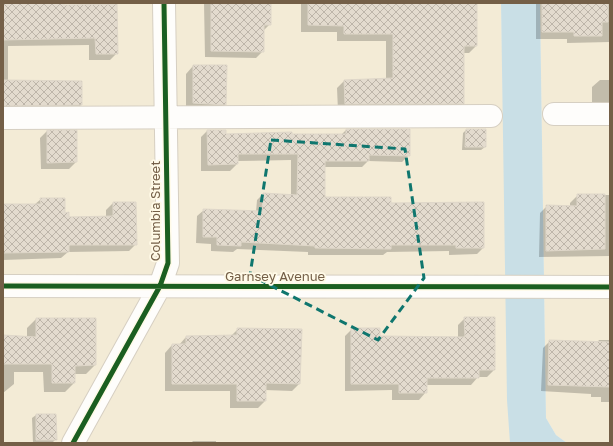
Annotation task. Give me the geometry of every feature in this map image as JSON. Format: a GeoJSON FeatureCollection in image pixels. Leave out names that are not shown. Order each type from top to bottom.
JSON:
{"type":"FeatureCollection","features":[{"type":"Feature","properties":{"kind":"street","name":"Columbia Street"},"geometry":{"type":"LineString","coordinates":[[73,443],[160,286],[168,263],[164,3]]}},
{"type":"Feature","properties":{"kind":"street"},"geometry":{"type":"LineString","coordinates":[[554,114],[610,114]]}},
{"type":"Feature","properties":{"kind":"street"},"geometry":{"type":"LineString","coordinates":[[3,118],[491,116]]}},
{"type":"Feature","properties":{"kind":"street","name":"Garnsey Avenue"},"geometry":{"type":"LineString","coordinates":[[3,286],[610,287]]}},
{"type":"Feature","properties":{"kind":"highlighted area"},"geometry":{"type":"Polygon","coordinates":[[[271,140],[405,149],[424,278],[378,340],[250,275],[271,140]]]}},
{"type":"Feature","properties":{"kind":"shaded area"},"geometry":{"type":"Polygon","coordinates":[[[3,3],[501,3],[510,443],[3,443],[3,3]]]}},
{"type":"Feature","properties":{"kind":"shaded area"},"geometry":{"type":"Polygon","coordinates":[[[540,3],[610,3],[610,443],[567,443],[556,435],[546,418],[540,3]]]}},
{"type":"Feature","properties":{"kind":"water"},"geometry":{"type":"Polygon","coordinates":[[[501,3],[540,3],[546,418],[556,435],[567,443],[510,443],[507,400],[501,3]]]}},
{"type":"Feature","properties":{"kind":"building"},"geometry":{"type":"Polygon","coordinates":[[[3,3],[64,3],[64,5],[117,4],[118,54],[96,54],[95,38],[3,40],[3,3]]]}},
{"type":"Feature","properties":{"kind":"building"},"geometry":{"type":"Polygon","coordinates":[[[211,3],[271,3],[271,25],[264,25],[264,52],[211,51],[211,3]]]}},
{"type":"Feature","properties":{"kind":"building"},"geometry":{"type":"Polygon","coordinates":[[[308,3],[477,3],[477,46],[464,46],[464,104],[345,104],[344,80],[393,78],[393,34],[344,34],[344,26],[308,25],[308,3]]]}},
{"type":"Feature","properties":{"kind":"building"},"geometry":{"type":"Polygon","coordinates":[[[542,3],[608,3],[608,22],[602,22],[602,36],[574,36],[574,32],[542,32],[542,3]]]}},
{"type":"Feature","properties":{"kind":"building"},"geometry":{"type":"Polygon","coordinates":[[[193,65],[227,65],[226,105],[193,103],[193,65]]]}},
{"type":"Feature","properties":{"kind":"building"},"geometry":{"type":"Polygon","coordinates":[[[3,80],[82,81],[82,105],[3,106],[3,80]]]}},
{"type":"Feature","properties":{"kind":"building"},"geometry":{"type":"Polygon","coordinates":[[[346,129],[410,129],[410,156],[369,155],[369,161],[325,161],[325,197],[391,197],[391,203],[484,202],[484,248],[456,248],[456,245],[391,245],[391,249],[315,248],[315,246],[241,242],[241,246],[217,245],[217,237],[203,237],[203,209],[262,211],[263,193],[297,195],[298,154],[238,154],[238,164],[208,165],[207,130],[226,130],[226,134],[292,132],[292,134],[346,134],[346,129]]]}},
{"type":"Feature","properties":{"kind":"building"},"geometry":{"type":"Polygon","coordinates":[[[466,129],[486,129],[486,147],[465,147],[466,129]]]}},
{"type":"Feature","properties":{"kind":"building"},"geometry":{"type":"Polygon","coordinates":[[[47,130],[77,130],[77,162],[47,163],[47,130]]]}},
{"type":"Feature","properties":{"kind":"building"},"geometry":{"type":"Polygon","coordinates":[[[577,194],[605,194],[605,249],[546,251],[546,205],[577,206],[577,194]]]}},
{"type":"Feature","properties":{"kind":"building"},"geometry":{"type":"Polygon","coordinates":[[[40,198],[65,198],[65,213],[69,212],[69,217],[113,216],[113,202],[136,202],[137,245],[69,245],[69,252],[3,253],[3,204],[41,204],[40,198]]]}},
{"type":"Feature","properties":{"kind":"building"},"geometry":{"type":"Polygon","coordinates":[[[464,317],[495,317],[495,370],[479,370],[479,378],[427,378],[427,393],[399,393],[399,384],[351,384],[351,328],[380,328],[380,336],[465,337],[464,317]]]}},
{"type":"Feature","properties":{"kind":"building"},"geometry":{"type":"Polygon","coordinates":[[[36,318],[96,318],[96,365],[75,366],[75,383],[52,383],[52,364],[3,364],[3,335],[36,337],[36,318]]]}},
{"type":"Feature","properties":{"kind":"building"},"geometry":{"type":"Polygon","coordinates":[[[237,328],[302,329],[300,384],[266,383],[266,401],[237,401],[237,384],[172,384],[172,344],[186,344],[186,336],[237,335],[237,328]]]}},
{"type":"Feature","properties":{"kind":"building"},"geometry":{"type":"Polygon","coordinates":[[[549,340],[610,342],[610,387],[548,385],[549,340]]]}},
{"type":"Feature","properties":{"kind":"building"},"geometry":{"type":"Polygon","coordinates":[[[36,414],[56,414],[57,440],[36,440],[36,414]]]}},
{"type":"Feature","properties":{"kind":"cycle path"},"geometry":{"type":"LineString","coordinates":[[73,443],[160,286],[168,263],[164,3]]}},
{"type":"Feature","properties":{"kind":"cycle path"},"geometry":{"type":"LineString","coordinates":[[3,286],[610,287]]}}]}
